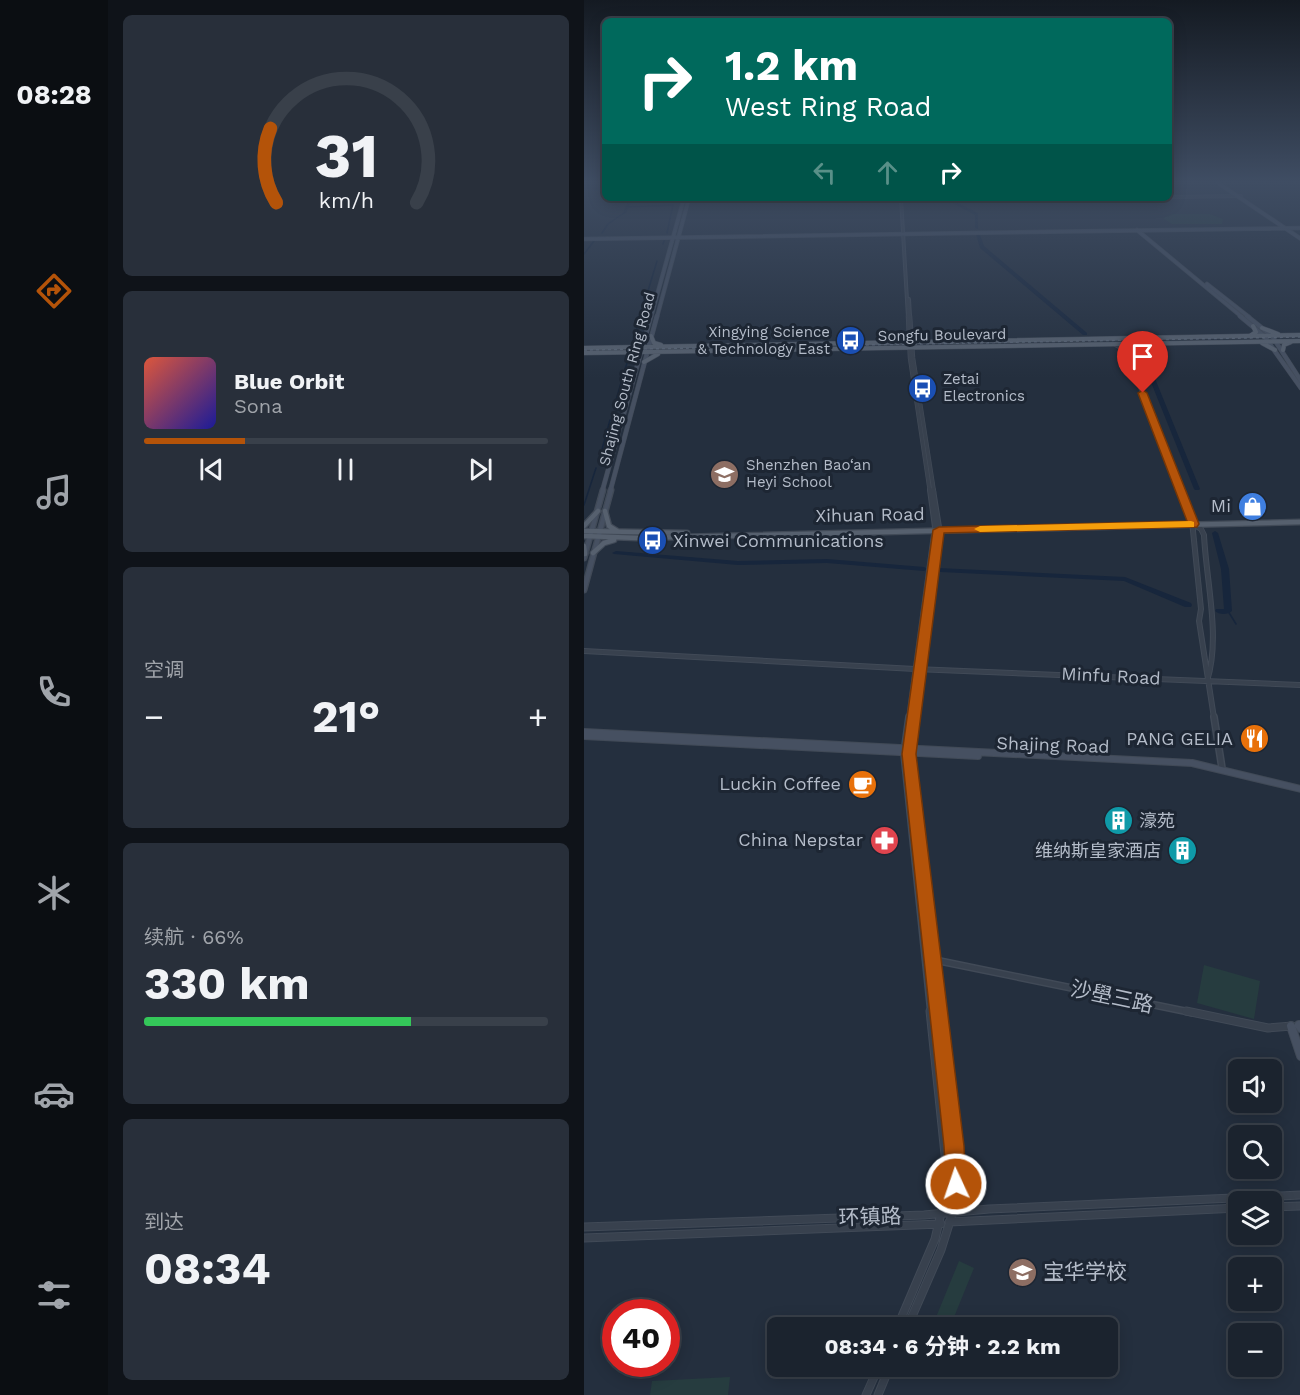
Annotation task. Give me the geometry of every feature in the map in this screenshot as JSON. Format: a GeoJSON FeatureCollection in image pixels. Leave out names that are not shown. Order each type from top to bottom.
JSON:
{"type":"FeatureCollection","features":[{"type":"Feature","properties":{"kind":"main road","name":"Shajing South Ring Road"},"geometry":{"type":"LineString","coordinates":[[585,556],[644,340],[673,248]]}},
{"type":"Feature","properties":{"kind":"main road","name":"Shajing South Ring Road"},"geometry":{"type":"LineString","coordinates":[[584,590],[674,248]]}},
{"type":"Feature","properties":{"kind":"main road"},"geometry":{"type":"LineString","coordinates":[[1160,248],[1264,336],[1301,388]]}},
{"type":"Feature","properties":{"kind":"main road"},"geometry":{"type":"LineString","coordinates":[[1164,248],[1272,336],[1301,381]]}},
{"type":"Feature","properties":{"kind":"main road"},"geometry":{"type":"LineString","coordinates":[[1245,339],[1255,334],[1253,327]]}},
{"type":"Feature","properties":{"kind":"main road"},"geometry":{"type":"LineString","coordinates":[[1262,328],[1291,336]]}},
{"type":"Feature","properties":{"kind":"main road","name":"Songfu Boulevard"},"geometry":{"type":"LineString","coordinates":[[584,353],[910,344],[1107,344],[1301,335]]}},
{"type":"Feature","properties":{"kind":"main road"},"geometry":{"type":"LineString","coordinates":[[651,336],[656,344],[672,346]]}},
{"type":"Feature","properties":{"kind":"main road"},"geometry":{"type":"LineString","coordinates":[[1245,339],[1276,350]]}},
{"type":"Feature","properties":{"kind":"main road","name":"Songfu Boulevard"},"geometry":{"type":"LineString","coordinates":[[584,348],[1245,339],[1298,341]]}},
{"type":"Feature","properties":{"kind":"main road"},"geometry":{"type":"LineString","coordinates":[[626,347],[638,345],[644,340]]}},
{"type":"Feature","properties":{"kind":"main road"},"geometry":{"type":"LineString","coordinates":[[1283,350],[1285,344],[1298,341]]}},
{"type":"Feature","properties":{"kind":"main road"},"geometry":{"type":"LineString","coordinates":[[619,352],[636,355],[639,361]]}},
{"type":"Feature","properties":{"kind":"main road"},"geometry":{"type":"LineString","coordinates":[[644,362],[654,354],[669,352]]}},
{"type":"Feature","properties":{"kind":"main road"},"geometry":{"type":"LineString","coordinates":[[584,526],[598,511]]}},
{"type":"Feature","properties":{"kind":"main road"},"geometry":{"type":"LineString","coordinates":[[605,511],[609,526],[622,532]]}},
{"type":"Feature","properties":{"kind":"main road"},"geometry":{"type":"LineString","coordinates":[[937,528],[1301,520]]}},
{"type":"Feature","properties":{"kind":"main road"},"geometry":{"type":"LineString","coordinates":[[1193,523],[1223,524],[1301,520]]}},
{"type":"Feature","properties":{"kind":"main road"},"geometry":{"type":"LineString","coordinates":[[1204,531],[1223,524]]}},
{"type":"Feature","properties":{"kind":"main road","name":"Xihuan Road"},"geometry":{"type":"LineString","coordinates":[[584,536],[622,532],[937,528]]}},
{"type":"Feature","properties":{"kind":"main road","name":"Xihuan Road"},"geometry":{"type":"LineString","coordinates":[[599,534],[628,538],[937,528]]}},
{"type":"Feature","properties":{"kind":"main road","name":"Xihuan Road"},"geometry":{"type":"LineString","coordinates":[[584,531],[591,534]]}},
{"type":"Feature","properties":{"kind":"main road"},"geometry":{"type":"LineString","coordinates":[[593,554],[607,542],[628,538]]}},
{"type":"Feature","properties":{"kind":"main road"},"geometry":{"type":"LineString","coordinates":[[584,546],[585,556]]}},
{"type":"Feature","properties":{"kind":"main road","name":"Shajing Road"},"geometry":{"type":"LineString","coordinates":[[584,734],[1192,765],[1301,790]]}},
{"type":"Feature","properties":{"kind":"main road","name":"Shajing Road"},"geometry":{"type":"LineString","coordinates":[[906,752],[1192,763],[1222,768],[1301,790]]}},
{"type":"Feature","properties":{"kind":"main road"},"geometry":{"type":"LineString","coordinates":[[1291,1026],[1301,1056]]}},
{"type":"Feature","properties":{"kind":"street"},"geometry":{"type":"LineString","coordinates":[[905,248],[910,344],[937,528],[906,752],[948,1170],[950,1222],[911,1317]]}},
{"type":"Feature","properties":{"kind":"street"},"geometry":{"type":"LineString","coordinates":[[1126,351],[1129,346],[1139,343]]}},
{"type":"Feature","properties":{"kind":"street"},"geometry":{"type":"LineString","coordinates":[[1107,344],[1118,346],[1126,351],[1193,523],[1201,609],[1199,621],[1222,768]]}},
{"type":"Feature","properties":{"kind":"street"},"geometry":{"type":"LineString","coordinates":[[1193,523],[1201,529],[1204,535],[1212,663],[1207,681]]}},
{"type":"Feature","properties":{"kind":"street","name":"Minfu Road"},"geometry":{"type":"LineString","coordinates":[[584,651],[1301,685]]}},
{"type":"Feature","properties":{"kind":"street","name":"沙壆三路"},"geometry":{"type":"LineString","coordinates":[[928,958],[1268,1028],[1300,1026]]}},
{"type":"Feature","properties":{"kind":"street","name":"环镇路"},"geometry":{"type":"LineString","coordinates":[[584,1227],[924,1215],[1301,1195]]}},
{"type":"Feature","properties":{"kind":"street"},"geometry":{"type":"LineString","coordinates":[[1282,1207],[1301,1206]]}},
{"type":"Feature","properties":{"kind":"street","name":"环镇路"},"geometry":{"type":"LineString","coordinates":[[584,1238],[941,1224],[1228,1208]]}},
{"type":"Feature","properties":{"kind":"street"},"geometry":{"type":"LineString","coordinates":[[902,1317],[948,1212]]}},
{"type":"Feature","properties":{"kind":"street"},"geometry":{"type":"LineString","coordinates":[[866,1395],[874,1377]]}},
{"type":"Feature","properties":{"kind":"street"},"geometry":{"type":"LineString","coordinates":[[878,1395],[885,1377]]}},
{"type":"Feature","properties":{"kind":"green space"},"geometry":{"type":"Polygon","coordinates":[[[1204,965],[1260,981],[1254,1019],[1197,1003],[1204,965]]]}},
{"type":"Feature","properties":{"kind":"green space"},"geometry":{"type":"Polygon","coordinates":[[[959,1261],[974,1268],[954,1317],[936,1317],[959,1261]]]}},
{"type":"Feature","properties":{"kind":"green space"},"geometry":{"type":"Polygon","coordinates":[[[730,1377],[728,1395],[650,1395],[652,1381],[730,1377]]]}},
{"type":"Feature","properties":{"kind":"waterway"},"geometry":{"type":"LineString","coordinates":[[584,254],[589,248]]}},
{"type":"Feature","properties":{"kind":"waterway"},"geometry":{"type":"LineString","coordinates":[[983,248],[1085,334]]}},
{"type":"Feature","properties":{"kind":"waterway"},"geometry":{"type":"LineString","coordinates":[[632,344],[657,261]]}},
{"type":"Feature","properties":{"kind":"waterway"},"geometry":{"type":"LineString","coordinates":[[1135,349],[1142,354],[1197,489]]}},
{"type":"Feature","properties":{"kind":"waterway"},"geometry":{"type":"LineString","coordinates":[[614,407],[629,356]]}},
{"type":"Feature","properties":{"kind":"waterway"},"geometry":{"type":"LineString","coordinates":[[601,453],[610,420]]}},
{"type":"Feature","properties":{"kind":"waterway"},"geometry":{"type":"LineString","coordinates":[[584,505],[596,468]]}},
{"type":"Feature","properties":{"kind":"waterway"},"geometry":{"type":"LineString","coordinates":[[1215,533],[1225,569],[1228,611],[1219,611]]}},
{"type":"Feature","properties":{"kind":"waterway"},"geometry":{"type":"LineString","coordinates":[[616,553],[738,563],[827,561],[924,569]]}},
{"type":"Feature","properties":{"kind":"waterway"},"geometry":{"type":"LineString","coordinates":[[941,570],[1125,579],[1188,605]]}},
{"type":"Feature","properties":{"kind":"waterway"},"geometry":{"type":"LineString","coordinates":[[1228,611],[1236,624]]}},
{"type":"Feature","properties":{"kind":"railway"},"geometry":{"type":"LineString","coordinates":[[584,350],[1301,337]]}},
{"type":"Feature","properties":{"kind":"slow traffic"},"geometry":{"type":"LineString","coordinates":[[980,529],[1191,524]]}},
{"type":"Feature","properties":{"kind":"place","name":"Xingying Science & Technology East"},"geometry":{"type":"Point","coordinates":[851,341]}},
{"type":"Feature","properties":{"kind":"place","name":"Zetai Electronics"},"geometry":{"type":"Point","coordinates":[922,388]}},
{"type":"Feature","properties":{"kind":"place","name":"Shenzhen Bao‘an Heyi School"},"geometry":{"type":"Point","coordinates":[725,474]}},
{"type":"Feature","properties":{"kind":"place","name":"Mi"},"geometry":{"type":"Point","coordinates":[1252,506]}},
{"type":"Feature","properties":{"kind":"place","name":"Xinwei Communications"},"geometry":{"type":"Point","coordinates":[652,541]}},
{"type":"Feature","properties":{"kind":"place","name":"PANG GELIA"},"geometry":{"type":"Point","coordinates":[1254,739]}},
{"type":"Feature","properties":{"kind":"place","name":"Luckin Coffee"},"geometry":{"type":"Point","coordinates":[862,784]}},
{"type":"Feature","properties":{"kind":"place","name":"濠苑"},"geometry":{"type":"Point","coordinates":[1118,821]}},
{"type":"Feature","properties":{"kind":"place","name":"China Nepstar"},"geometry":{"type":"Point","coordinates":[884,840]}},
{"type":"Feature","properties":{"kind":"place","name":"维纳斯皇家酒店"},"geometry":{"type":"Point","coordinates":[1182,851]}},
{"type":"Feature","properties":{"kind":"place","name":"宝华学校"},"geometry":{"type":"Point","coordinates":[1022,1272]}},
{"type":"Feature","properties":{"kind":"route"},"geometry":{"type":"LineString","coordinates":[[956,1184],[954,1146],[909,754],[939,530],[1193,524],[1143,393]]}}]}
